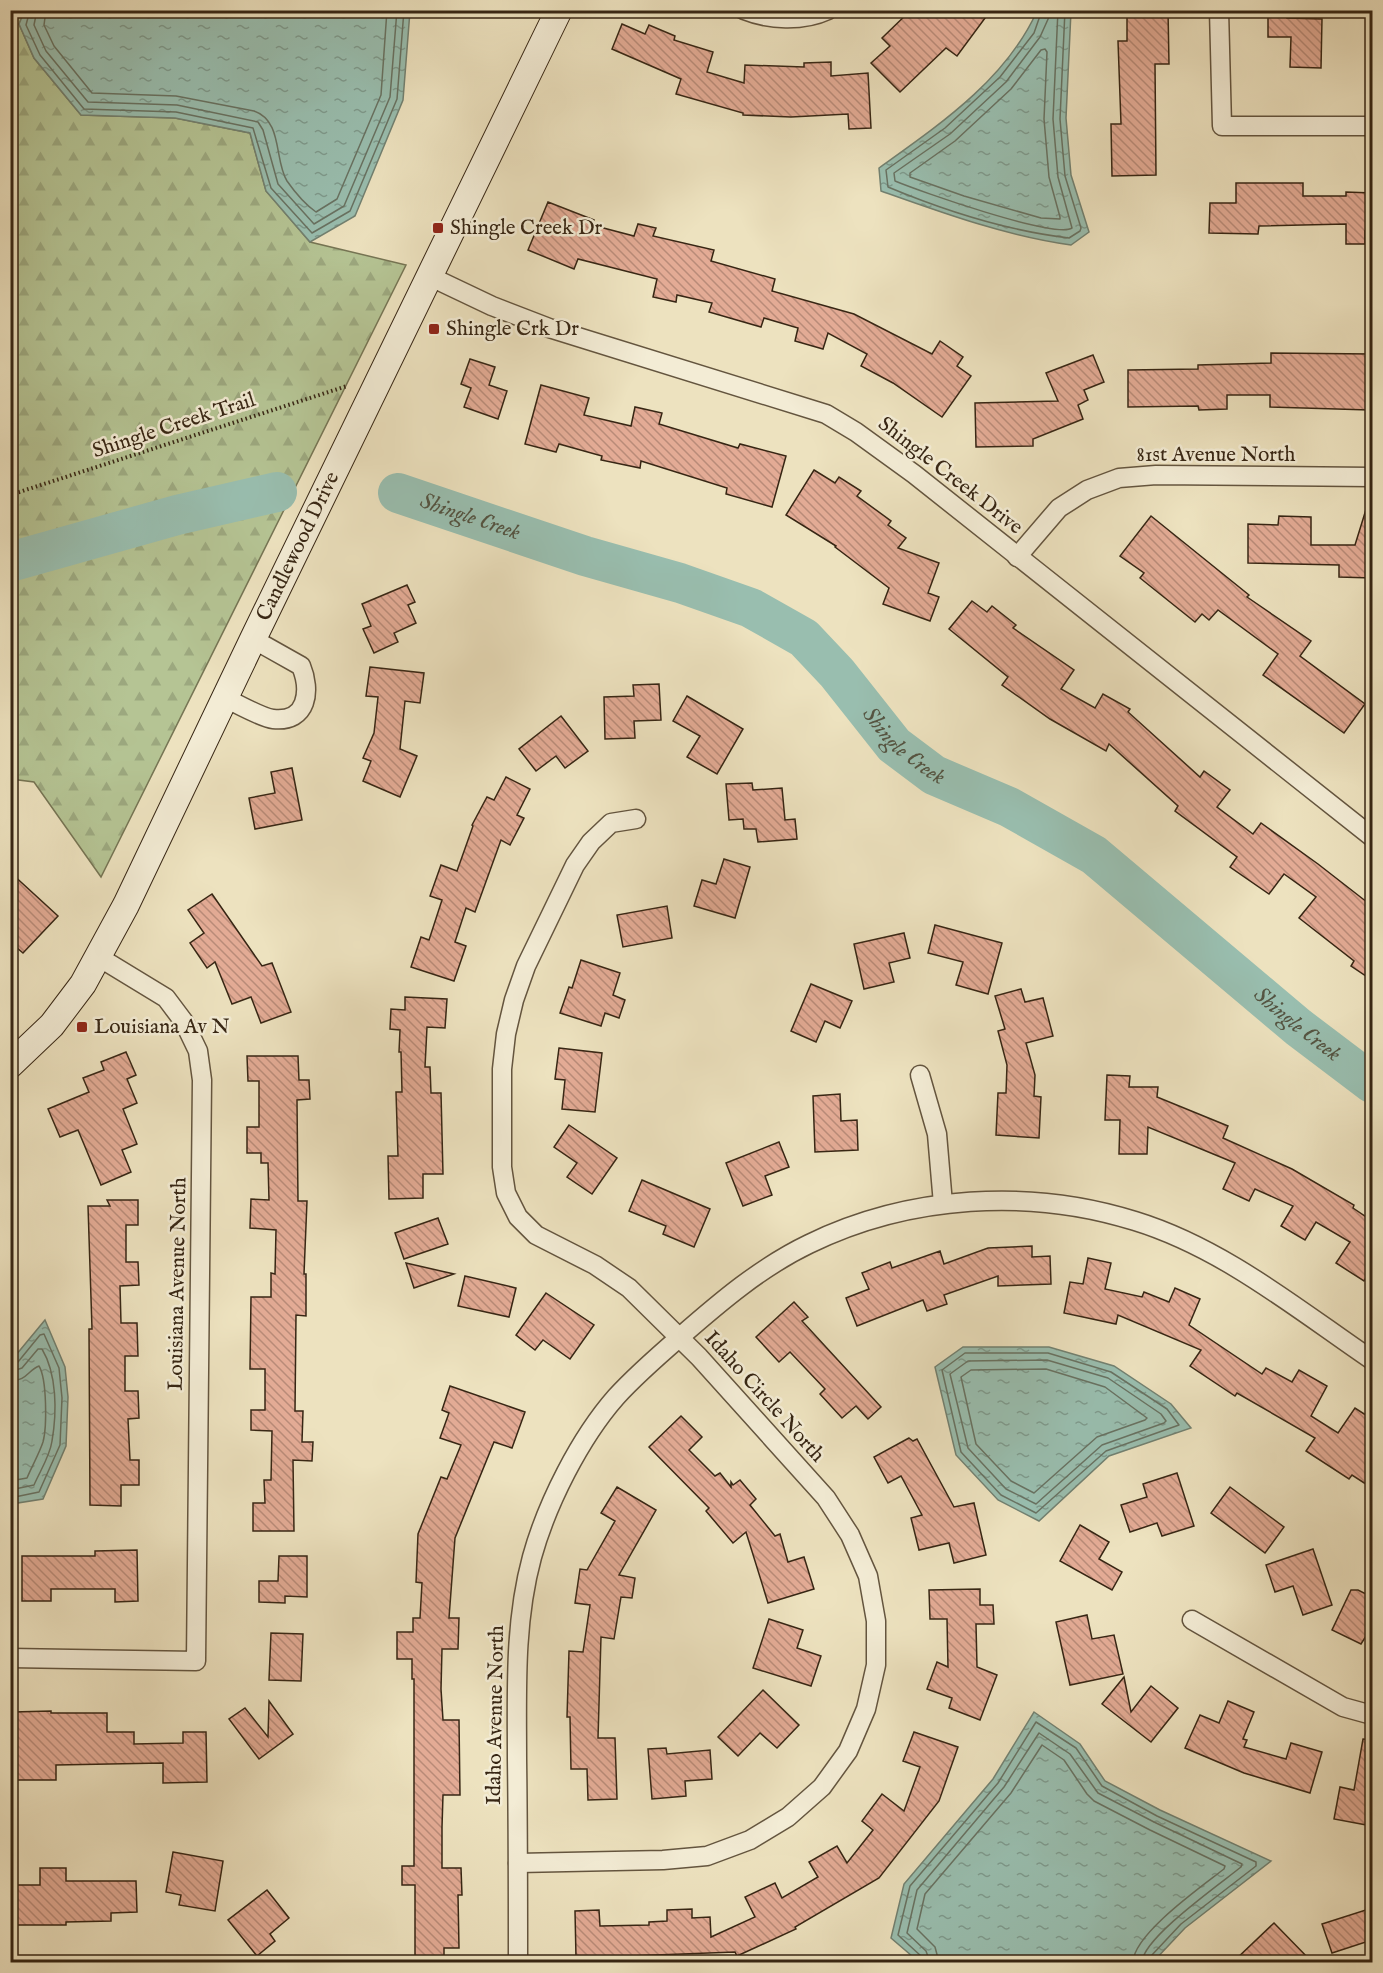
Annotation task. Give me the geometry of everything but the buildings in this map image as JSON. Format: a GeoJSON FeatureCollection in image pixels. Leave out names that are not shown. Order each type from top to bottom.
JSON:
{"type":"FeatureCollection","features":[{"type":"Feature","properties":{"kind":"street","name":"Candlewood Drive"},"geometry":{"type":"LineString","coordinates":[[10,1065],[52,1025],[83,984],[126,905],[559,10]]}},
{"type":"Feature","properties":{"kind":"street"},"geometry":{"type":"LineString","coordinates":[[744,10],[755,15],[789,19],[828,10]]}},
{"type":"Feature","properties":{"kind":"street"},"geometry":{"type":"LineString","coordinates":[[1219,10],[1222,126],[1372,126]]}},
{"type":"Feature","properties":{"kind":"street","name":"Shingle Creek Drive"},"geometry":{"type":"LineString","coordinates":[[431,277],[492,306],[549,328],[826,414],[884,452],[1372,837]]}},
{"type":"Feature","properties":{"kind":"street","name":"81st Avenue North"},"geometry":{"type":"LineString","coordinates":[[1017,557],[1059,508],[1087,490],[1119,478],[1156,476],[1372,477]]}},
{"type":"Feature","properties":{"kind":"street"},"geometry":{"type":"LineString","coordinates":[[225,698],[272,719],[288,717],[300,710],[307,695],[307,680],[301,666],[253,639]]}},
{"type":"Feature","properties":{"kind":"street","name":"Idaho Circle North"},"geometry":{"type":"LineString","coordinates":[[518,1863],[707,1856],[750,1840],[788,1817],[822,1788],[848,1751],[866,1709],[876,1665],[876,1622],[868,1576],[850,1535],[826,1498],[699,1357],[629,1288],[595,1265],[536,1235],[518,1217],[506,1193],[502,1167],[502,1069],[506,1034],[514,999],[526,966],[575,865],[591,842],[611,824],[636,819]]}},
{"type":"Feature","properties":{"kind":"street","name":"Louisiana Avenue North"},"geometry":{"type":"LineString","coordinates":[[10,1658],[196,1661],[202,1080],[198,1050],[184,1022],[166,998],[97,956]]}},
{"type":"Feature","properties":{"kind":"street"},"geometry":{"type":"LineString","coordinates":[[920,1075],[937,1134],[943,1204]]}},
{"type":"Feature","properties":{"kind":"street","name":"Idaho Avenue North"},"geometry":{"type":"LineString","coordinates":[[518,1962],[516,1672],[520,1613],[532,1556],[552,1499],[581,1447],[615,1398],[657,1356],[754,1276],[810,1244],[872,1220],[943,1204],[1005,1200],[1060,1204],[1136,1221],[1198,1245],[1254,1279],[1372,1360]]}},
{"type":"Feature","properties":{"kind":"street"},"geometry":{"type":"LineString","coordinates":[[1192,1620],[1343,1707],[1372,1715]]}},
{"type":"Feature","properties":{"kind":"path","name":"Shingle Creek Trail"},"geometry":{"type":"LineString","coordinates":[[10,495],[347,386]]}},
{"type":"Feature","properties":{"kind":"green space"},"geometry":{"type":"Polygon","coordinates":[[[10,11],[25,11],[19,24],[34,58],[81,115],[175,118],[250,133],[266,191],[310,242],[406,265],[101,877],[34,782],[11,779],[10,11]]]}},
{"type":"Feature","properties":{"kind":"water"},"geometry":{"type":"Polygon","coordinates":[[[25,10],[410,11],[403,100],[355,216],[310,242],[266,191],[250,133],[175,118],[81,115],[34,58],[19,24],[25,10]]]}},
{"type":"Feature","properties":{"kind":"water"},"geometry":{"type":"Polygon","coordinates":[[[1037,11],[1071,11],[1066,118],[1071,175],[1089,232],[1071,245],[1047,241],[975,223],[881,191],[879,168],[947,118],[989,80],[1024,36],[1037,11]]]}},
{"type":"Feature","properties":{"kind":"water"},"geometry":{"type":"Polygon","coordinates":[[[45,1320],[65,1367],[68,1397],[66,1446],[43,1499],[11,1504],[11,1361],[45,1320]]]}},
{"type":"Feature","properties":{"kind":"water"},"geometry":{"type":"Polygon","coordinates":[[[963,1347],[1049,1347],[1114,1366],[1171,1404],[1191,1428],[1109,1456],[1039,1521],[998,1500],[956,1455],[935,1367],[963,1347]]]}},
{"type":"Feature","properties":{"kind":"water"},"geometry":{"type":"Polygon","coordinates":[[[1034,1712],[1080,1744],[1105,1781],[1160,1810],[1271,1861],[1185,1928],[1153,1962],[919,1962],[891,1938],[904,1884],[993,1779],[1034,1712]]]}},
{"type":"Feature","properties":{"kind":"waterway","name":"Shingle Creek"},"geometry":{"type":"LineString","coordinates":[[10,562],[177,515],[277,492]]}},
{"type":"Feature","properties":{"kind":"waterway","name":"Shingle Creek"},"geometry":{"type":"LineString","coordinates":[[398,493],[585,556],[680,583],[751,608],[804,638],[837,673],[894,745],[934,775],[1009,807],[1094,855],[1298,1027],[1372,1083]]}},
{"type":"Feature","properties":{"kind":"place","name":"Shingle Creek Dr"},"geometry":{"type":"Point","coordinates":[438,228]}},
{"type":"Feature","properties":{"kind":"place","name":"Shingle Crk Dr"},"geometry":{"type":"Point","coordinates":[434,329]}},
{"type":"Feature","properties":{"kind":"place","name":"Louisiana Av N"},"geometry":{"type":"Point","coordinates":[82,1027]}}]}
